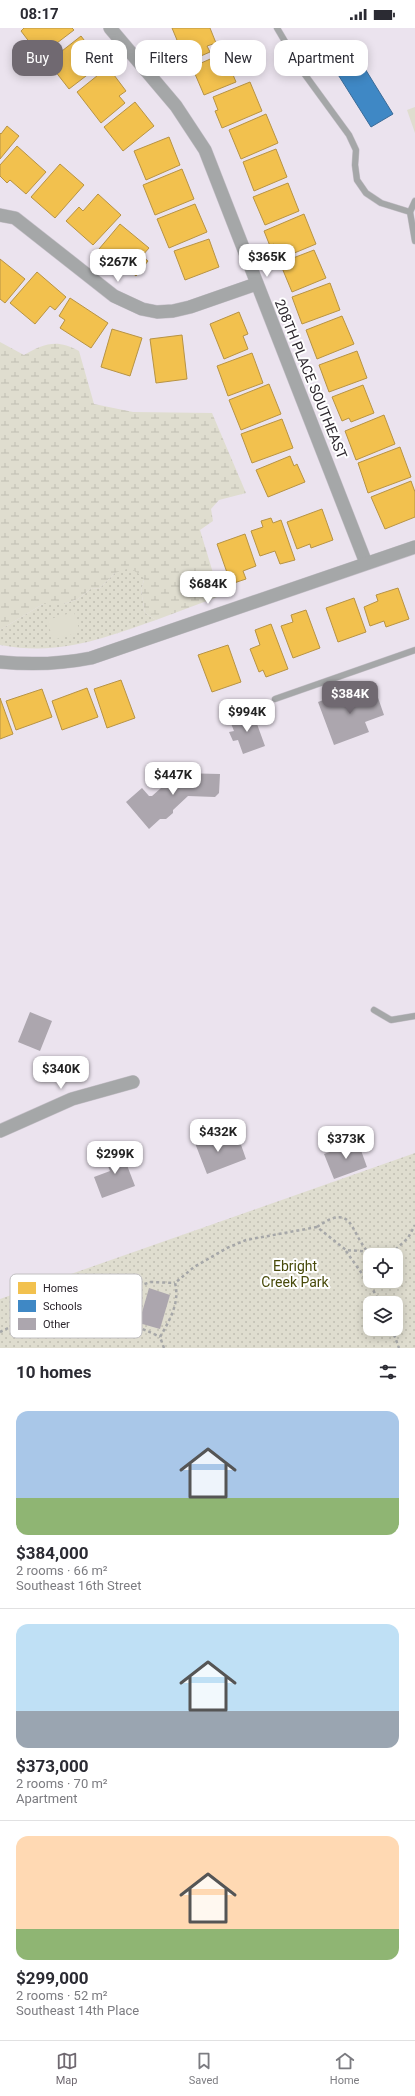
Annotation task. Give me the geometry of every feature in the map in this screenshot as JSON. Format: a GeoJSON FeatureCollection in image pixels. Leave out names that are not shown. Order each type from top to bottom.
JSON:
{"type":"FeatureCollection","features":[{"type":"Feature","properties":{"kind":"street","name":"208TH PLACE SOUTHEAST"},"geometry":{"type":"LineString","coordinates":[[110,28],[176,106],[205,150],[366,563]]}},
{"type":"Feature","properties":{"kind":"street"},"geometry":{"type":"LineString","coordinates":[[0,215],[15,218],[114,296],[142,309],[157,312],[173,311],[190,307],[256,284]]}},
{"type":"Feature","properties":{"kind":"street"},"geometry":{"type":"LineString","coordinates":[[0,662],[19,664],[62,664],[91,658],[415,547]]}},
{"type":"Feature","properties":{"kind":"street"},"geometry":{"type":"LineString","coordinates":[[0,1131],[72,1099],[133,1082]]}},
{"type":"Feature","properties":{"kind":"lane"},"geometry":{"type":"LineString","coordinates":[[277,28],[303,72],[350,135],[356,150],[355,165],[357,180],[366,193],[381,203],[410,212]]}},
{"type":"Feature","properties":{"kind":"lane"},"geometry":{"type":"LineString","coordinates":[[415,201],[410,212],[415,241]]}},
{"type":"Feature","properties":{"kind":"lane"},"geometry":{"type":"LineString","coordinates":[[275,699],[415,650]]}},
{"type":"Feature","properties":{"kind":"lane"},"geometry":{"type":"LineString","coordinates":[[374,1010],[391,1020],[415,1016]]}},
{"type":"Feature","properties":{"kind":"path"},"geometry":{"type":"LineString","coordinates":[[142,1285],[151,1282],[175,1283],[194,1267],[227,1248],[246,1240],[317,1227],[328,1219],[337,1216],[344,1217],[349,1222],[360,1243],[364,1248]]}},
{"type":"Feature","properties":{"kind":"path"},"geometry":{"type":"LineString","coordinates":[[397,1248],[408,1238],[415,1225]]}},
{"type":"Feature","properties":{"kind":"path"},"geometry":{"type":"LineString","coordinates":[[317,1227],[346,1250],[376,1296]]}},
{"type":"Feature","properties":{"kind":"path"},"geometry":{"type":"LineString","coordinates":[[346,1250],[363,1252]]}},
{"type":"Feature","properties":{"kind":"path"},"geometry":{"type":"LineString","coordinates":[[160,1337],[172,1314],[178,1293],[175,1283]]}},
{"type":"Feature","properties":{"kind":"path"},"geometry":{"type":"LineString","coordinates":[[0,1332],[10,1328]]}},
{"type":"Feature","properties":{"kind":"path"},"geometry":{"type":"LineString","coordinates":[[142,1328],[160,1337],[164,1348]]}},
{"type":"Feature","properties":{"kind":"path"},"geometry":{"type":"LineString","coordinates":[[395,1336],[399,1348]]}},
{"type":"Feature","properties":{"kind":"green space"},"geometry":{"type":"Polygon","coordinates":[[[415,107],[415,133],[407,110],[415,107]]]}},
{"type":"Feature","properties":{"kind":"green space"},"geometry":{"type":"Polygon","coordinates":[[[0,342],[24,355],[45,345],[51,344],[64,345],[79,351],[94,404],[133,412],[212,413],[246,493],[219,500],[211,509],[213,521],[200,530],[220,596],[156,620],[145,613],[141,590],[144,580],[115,573],[99,589],[92,588],[78,599],[64,604],[43,604],[0,630],[0,342]]]}},
{"type":"Feature","properties":{"kind":"green space"},"geometry":{"type":"Polygon","coordinates":[[[130,568],[142,576],[144,580],[141,590],[145,613],[156,620],[80,644],[42,648],[22,648],[0,645],[0,630],[43,604],[64,604],[78,599],[92,588],[99,589],[115,573],[130,568]]]}},
{"type":"Feature","properties":{"kind":"green space"},"geometry":{"type":"Polygon","coordinates":[[[74,612],[80,632],[53,640],[47,620],[74,612]]]}},
{"type":"Feature","properties":{"kind":"green space","name":"Ebright Creek Park"},"geometry":{"type":"Polygon","coordinates":[[[415,1153],[415,1348],[0,1348],[0,1299],[10,1295],[10,1338],[142,1338],[142,1274],[71,1274],[415,1153]]]}},
{"type":"Feature","properties":{"kind":"building: Homes"},"geometry":{"type":"Polygon","coordinates":[[[24,28],[72,28],[74,30],[61,40],[28,40],[21,31],[24,28]]]}},
{"type":"Feature","properties":{"kind":"building: Homes"},"geometry":{"type":"Polygon","coordinates":[[[172,28],[210,28],[215,40],[210,40],[210,45],[207,46],[210,52],[202,55],[202,40],[177,40],[172,28]]]}},
{"type":"Feature","properties":{"kind":"building: Homes"},"geometry":{"type":"Polygon","coordinates":[[[81,36],[84,40],[76,40],[81,36]]]}},
{"type":"Feature","properties":{"kind":"building: Homes"},"geometry":{"type":"Polygon","coordinates":[[[71,44],[71,76],[86,76],[69,89],[59,76],[63,76],[63,50],[71,44]]]}},
{"type":"Feature","properties":{"kind":"building: Homes"},"geometry":{"type":"Polygon","coordinates":[[[210,59],[210,76],[234,76],[236,82],[204,95],[196,76],[202,76],[202,63],[210,59]]]}},
{"type":"Feature","properties":{"kind":"building: Homes"},"geometry":{"type":"Polygon","coordinates":[[[97,76],[115,76],[126,91],[119,96],[125,103],[101,123],[77,92],[97,76]]]}},
{"type":"Feature","properties":{"kind":"building: Homes"},"geometry":{"type":"Polygon","coordinates":[[[250,82],[262,111],[222,128],[215,111],[218,110],[213,97],[250,82]]]}},
{"type":"Feature","properties":{"kind":"building: Homes"},"geometry":{"type":"Polygon","coordinates":[[[135,102],[154,126],[123,151],[104,127],[135,102]]]}},
{"type":"Feature","properties":{"kind":"building: Homes"},"geometry":{"type":"Polygon","coordinates":[[[266,114],[278,143],[241,159],[229,130],[266,114]]]}},
{"type":"Feature","properties":{"kind":"building: Homes"},"geometry":{"type":"Polygon","coordinates":[[[7,126],[19,136],[0,159],[0,133],[1,134],[7,126]]]}},
{"type":"Feature","properties":{"kind":"building: Homes"},"geometry":{"type":"Polygon","coordinates":[[[169,137],[180,165],[146,180],[134,151],[169,137]]]}},
{"type":"Feature","properties":{"kind":"building: Homes"},"geometry":{"type":"Polygon","coordinates":[[[17,146],[46,172],[26,194],[10,180],[7,183],[0,176],[0,165],[17,146]]]}},
{"type":"Feature","properties":{"kind":"building: Homes"},"geometry":{"type":"Polygon","coordinates":[[[276,149],[287,177],[254,191],[243,162],[276,149]]]}},
{"type":"Feature","properties":{"kind":"building: Homes"},"geometry":{"type":"Polygon","coordinates":[[[60,164],[84,185],[55,218],[31,197],[60,164]]]}},
{"type":"Feature","properties":{"kind":"building: Homes"},"geometry":{"type":"Polygon","coordinates":[[[182,169],[194,199],[155,215],[143,185],[182,169]]]}},
{"type":"Feature","properties":{"kind":"building: Homes"},"geometry":{"type":"Polygon","coordinates":[[[288,183],[299,211],[265,225],[253,197],[288,183]]]}},
{"type":"Feature","properties":{"kind":"building: Homes"},"geometry":{"type":"Polygon","coordinates":[[[98,194],[121,215],[93,245],[66,221],[79,207],[83,211],[98,194]]]}},
{"type":"Feature","properties":{"kind":"building: Homes"},"geometry":{"type":"Polygon","coordinates":[[[195,204],[207,232],[169,248],[157,219],[195,204]]]}},
{"type":"Feature","properties":{"kind":"building: Homes"},"geometry":{"type":"Polygon","coordinates":[[[304,214],[316,244],[280,259],[274,244],[270,246],[264,231],[304,214]]]}},
{"type":"Feature","properties":{"kind":"building: Homes"},"geometry":{"type":"Polygon","coordinates":[[[120,224],[149,248],[142,256],[148,261],[136,276],[121,263],[119,265],[99,249],[120,224]]]}},
{"type":"Feature","properties":{"kind":"building: Homes"},"geometry":{"type":"Polygon","coordinates":[[[209,239],[219,267],[185,280],[174,251],[209,239]]]}},
{"type":"Feature","properties":{"kind":"building: Homes"},"geometry":{"type":"Polygon","coordinates":[[[314,250],[326,278],[292,292],[280,263],[314,250]]]}},
{"type":"Feature","properties":{"kind":"building: Homes"},"geometry":{"type":"Polygon","coordinates":[[[0,259],[25,279],[5,303],[0,299],[0,259]]]}},
{"type":"Feature","properties":{"kind":"building: Homes"},"geometry":{"type":"Polygon","coordinates":[[[37,272],[66,297],[55,310],[50,306],[35,324],[10,303],[37,272]]]}},
{"type":"Feature","properties":{"kind":"building: Homes"},"geometry":{"type":"Polygon","coordinates":[[[330,283],[340,310],[302,324],[292,297],[330,283]]]}},
{"type":"Feature","properties":{"kind":"building: Homes"},"geometry":{"type":"Polygon","coordinates":[[[70,298],[108,323],[91,348],[60,328],[65,320],[59,316],[70,298]]]}},
{"type":"Feature","properties":{"kind":"building: Homes"},"geometry":{"type":"Polygon","coordinates":[[[239,312],[248,334],[243,336],[248,349],[224,359],[210,324],[239,312]]]}},
{"type":"Feature","properties":{"kind":"building: Homes"},"geometry":{"type":"Polygon","coordinates":[[[342,316],[354,344],[317,359],[306,330],[342,316]]]}},
{"type":"Feature","properties":{"kind":"building: Homes"},"geometry":{"type":"Polygon","coordinates":[[[112,329],[142,338],[130,376],[101,367],[112,329]]]}},
{"type":"Feature","properties":{"kind":"building: Homes"},"geometry":{"type":"Polygon","coordinates":[[[182,335],[187,379],[156,383],[150,339],[182,335]]]}},
{"type":"Feature","properties":{"kind":"building: Homes"},"geometry":{"type":"Polygon","coordinates":[[[357,351],[367,378],[329,392],[319,365],[357,351]]]}},
{"type":"Feature","properties":{"kind":"building: Homes"},"geometry":{"type":"Polygon","coordinates":[[[252,353],[263,383],[228,396],[217,366],[252,353]]]}},
{"type":"Feature","properties":{"kind":"building: Homes"},"geometry":{"type":"Polygon","coordinates":[[[269,384],[281,414],[241,430],[229,400],[269,384]]]}},
{"type":"Feature","properties":{"kind":"building: Homes"},"geometry":{"type":"Polygon","coordinates":[[[363,385],[374,413],[351,422],[349,418],[342,421],[332,397],[363,385]]]}},
{"type":"Feature","properties":{"kind":"building: Homes"},"geometry":{"type":"Polygon","coordinates":[[[384,415],[395,444],[356,460],[345,431],[384,415]]]}},
{"type":"Feature","properties":{"kind":"building: Homes"},"geometry":{"type":"Polygon","coordinates":[[[282,419],[293,448],[252,463],[241,434],[282,419]]]}},
{"type":"Feature","properties":{"kind":"building: Homes"},"geometry":{"type":"Polygon","coordinates":[[[400,447],[411,477],[368,493],[358,463],[400,447]]]}},
{"type":"Feature","properties":{"kind":"building: Homes"},"geometry":{"type":"Polygon","coordinates":[[[290,456],[294,466],[297,464],[305,482],[268,497],[256,470],[290,456]]]}},
{"type":"Feature","properties":{"kind":"building: Homes"},"geometry":{"type":"Polygon","coordinates":[[[411,481],[415,492],[415,517],[385,529],[371,497],[411,481]]]}},
{"type":"Feature","properties":{"kind":"building: Homes"},"geometry":{"type":"Polygon","coordinates":[[[322,509],[333,540],[311,548],[310,544],[297,549],[287,522],[322,509]]]}},
{"type":"Feature","properties":{"kind":"building: Homes"},"geometry":{"type":"Polygon","coordinates":[[[271,518],[273,523],[281,520],[295,560],[280,564],[275,551],[260,556],[251,531],[263,527],[261,521],[271,518]]]}},
{"type":"Feature","properties":{"kind":"building: Homes"},"geometry":{"type":"Polygon","coordinates":[[[245,534],[256,566],[243,571],[246,579],[231,584],[217,544],[245,534]]]}},
{"type":"Feature","properties":{"kind":"building: Homes"},"geometry":{"type":"Polygon","coordinates":[[[398,588],[409,619],[386,627],[384,621],[370,626],[364,607],[378,601],[376,595],[398,588]]]}},
{"type":"Feature","properties":{"kind":"building: Homes"},"geometry":{"type":"Polygon","coordinates":[[[354,598],[366,632],[338,642],[326,608],[354,598]]]}},
{"type":"Feature","properties":{"kind":"building: Homes"},"geometry":{"type":"Polygon","coordinates":[[[306,610],[320,648],[293,658],[281,626],[293,622],[291,615],[306,610]]]}},
{"type":"Feature","properties":{"kind":"building: Homes"},"geometry":{"type":"Polygon","coordinates":[[[271,624],[288,669],[266,677],[263,670],[259,672],[250,649],[260,645],[255,630],[271,624]]]}},
{"type":"Feature","properties":{"kind":"building: Homes"},"geometry":{"type":"Polygon","coordinates":[[[228,645],[241,682],[212,692],[198,655],[228,645]]]}},
{"type":"Feature","properties":{"kind":"building: Homes"},"geometry":{"type":"Polygon","coordinates":[[[121,680],[135,718],[107,728],[94,689],[121,680]]]}},
{"type":"Feature","properties":{"kind":"building: Homes"},"geometry":{"type":"Polygon","coordinates":[[[87,688],[98,717],[62,730],[52,701],[87,688]]]}},
{"type":"Feature","properties":{"kind":"building: Homes"},"geometry":{"type":"Polygon","coordinates":[[[42,689],[52,717],[16,730],[6,701],[42,689]]]}},
{"type":"Feature","properties":{"kind":"building: Homes"},"geometry":{"type":"Polygon","coordinates":[[[0,698],[13,734],[0,739],[0,698]]]}},
{"type":"Feature","properties":{"kind":"building: Schools"},"geometry":{"type":"Polygon","coordinates":[[[368,74],[393,114],[371,127],[339,76],[368,76],[368,74]]]}},
{"type":"Feature","properties":{"kind":"building: Other"},"geometry":{"type":"Polygon","coordinates":[[[375,689],[384,715],[365,722],[369,732],[334,745],[318,702],[340,694],[343,701],[375,689]]]}},
{"type":"Feature","properties":{"kind":"building: Other"},"geometry":{"type":"Polygon","coordinates":[[[253,713],[265,746],[243,754],[238,740],[233,741],[229,732],[234,731],[230,721],[253,713]]]}},
{"type":"Feature","properties":{"kind":"building: Other"},"geometry":{"type":"Polygon","coordinates":[[[178,773],[220,774],[219,793],[215,797],[188,796],[166,819],[160,819],[149,829],[126,802],[142,788],[149,796],[152,796],[178,773]]]}},
{"type":"Feature","properties":{"kind":"building: Other"},"geometry":{"type":"Polygon","coordinates":[[[30,1012],[52,1021],[40,1051],[18,1042],[30,1012]]]}},
{"type":"Feature","properties":{"kind":"building: Other"},"geometry":{"type":"Polygon","coordinates":[[[213,1131],[219,1147],[239,1139],[246,1159],[207,1174],[193,1138],[213,1131]]]}},
{"type":"Feature","properties":{"kind":"building: Other"},"geometry":{"type":"Polygon","coordinates":[[[358,1142],[367,1167],[334,1179],[324,1154],[358,1142]]]}},
{"type":"Feature","properties":{"kind":"building: Other"},"geometry":{"type":"Polygon","coordinates":[[[120,1147],[135,1186],[102,1198],[94,1177],[110,1171],[103,1154],[120,1147]]]}},
{"type":"Feature","properties":{"kind":"building: Other"},"geometry":{"type":"Polygon","coordinates":[[[149,1288],[170,1295],[160,1329],[142,1324],[142,1312],[149,1288]]]}}]}
